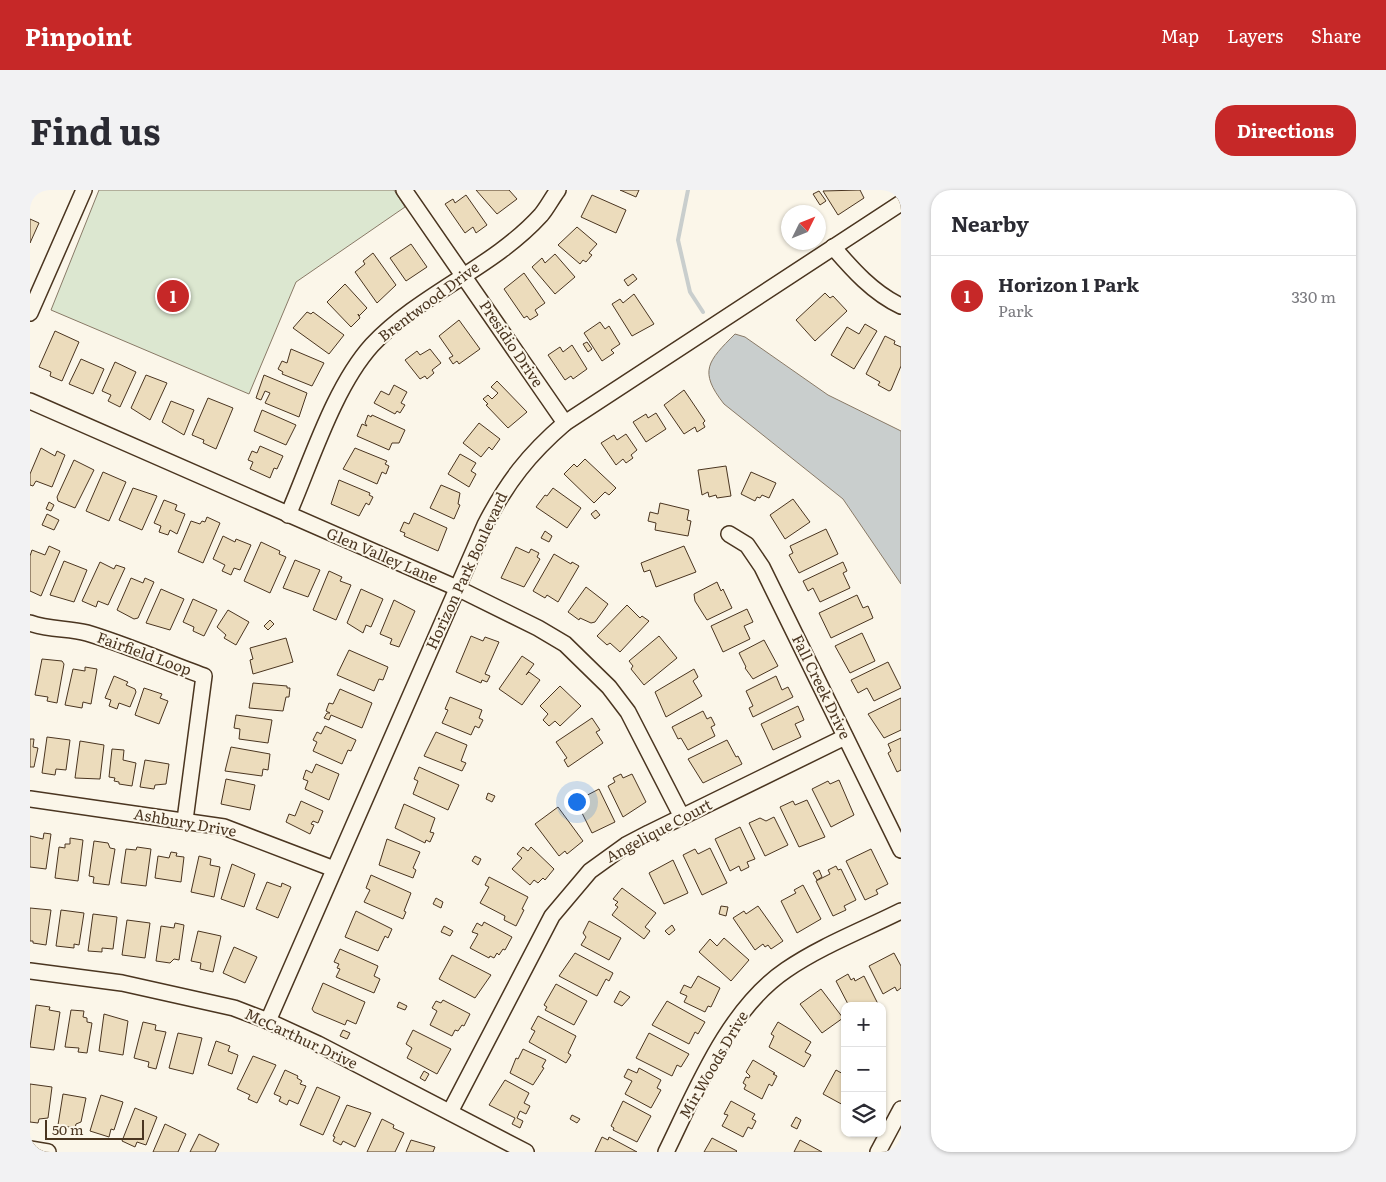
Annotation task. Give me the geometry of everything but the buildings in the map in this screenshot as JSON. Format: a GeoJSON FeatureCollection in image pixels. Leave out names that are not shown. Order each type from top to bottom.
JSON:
{"type":"FeatureCollection","features":[{"type":"Feature","properties":{"kind":"street"},"geometry":{"type":"LineString","coordinates":[[30,313],[35,289],[84,190]]}},
{"type":"Feature","properties":{"kind":"street","name":"Presidio Drive"},"geometry":{"type":"LineString","coordinates":[[404,190],[565,423]]}},
{"type":"Feature","properties":{"kind":"street","name":"Brentwood Drive"},"geometry":{"type":"LineString","coordinates":[[288,515],[337,399],[372,345],[396,324],[518,237],[542,214],[558,190]]}},
{"type":"Feature","properties":{"kind":"street","name":"Horizon Park Boulevard"},"geometry":{"type":"LineString","coordinates":[[268,1021],[457,588],[500,495],[517,470],[539,445],[565,423],[901,202]]}},
{"type":"Feature","properties":{"kind":"street"},"geometry":{"type":"LineString","coordinates":[[833,247],[852,269],[874,288],[901,306]]}},
{"type":"Feature","properties":{"kind":"street","name":"Glen Valley Lane"},"geometry":{"type":"LineString","coordinates":[[30,401],[457,588],[538,628],[565,644],[609,687],[628,712],[682,817]]}},
{"type":"Feature","properties":{"kind":"street","name":"Fall Creek Drive"},"geometry":{"type":"LineString","coordinates":[[729,534],[748,545],[762,567],[901,850]]}},
{"type":"Feature","properties":{"kind":"street","name":"Fairfield Loop"},"geometry":{"type":"LineString","coordinates":[[30,623],[41,627],[81,631],[108,639],[204,676],[185,820]]}},
{"type":"Feature","properties":{"kind":"street","name":"Angelique Court"},"geometry":{"type":"LineString","coordinates":[[450,1112],[552,916],[571,890],[590,871],[626,845],[845,737]]}},
{"type":"Feature","properties":{"kind":"street","name":"Ashbury Drive"},"geometry":{"type":"LineString","coordinates":[[30,800],[185,820],[224,827],[252,836],[334,869]]}},
{"type":"Feature","properties":{"kind":"street","name":"Mir Woods Drive"},"geometry":{"type":"LineString","coordinates":[[666,1152],[701,1082],[731,1029],[747,1006],[768,984],[786,970],[814,953],[901,911]]}},
{"type":"Feature","properties":{"kind":"street","name":"McCarthur Drive"},"geometry":{"type":"LineString","coordinates":[[30,971],[122,983],[234,1008],[268,1021],[526,1152]]}},
{"type":"Feature","properties":{"kind":"street"},"geometry":{"type":"LineString","coordinates":[[878,1152],[901,1109]]}},
{"type":"Feature","properties":{"kind":"street"},"geometry":{"type":"LineString","coordinates":[[30,1149],[48,1152]]}},
{"type":"Feature","properties":{"kind":"green space"},"geometry":{"type":"Polygon","coordinates":[[[99,190],[394,190],[405,207],[296,282],[249,394],[51,310],[99,190]]]}},
{"type":"Feature","properties":{"kind":"shaded area"},"geometry":{"type":"Polygon","coordinates":[[[735,334],[745,337],[828,395],[901,431],[901,584],[843,499],[724,404],[716,393],[711,383],[710,367],[718,352],[735,334]]]}},
{"type":"Feature","properties":{"kind":"waterway"},"geometry":{"type":"LineString","coordinates":[[688,190],[678,240],[690,292],[703,312]]}},
{"type":"Feature","properties":{"kind":"place","name":"Horizon 1 Park"},"geometry":{"type":"Point","coordinates":[173,296]}}]}
